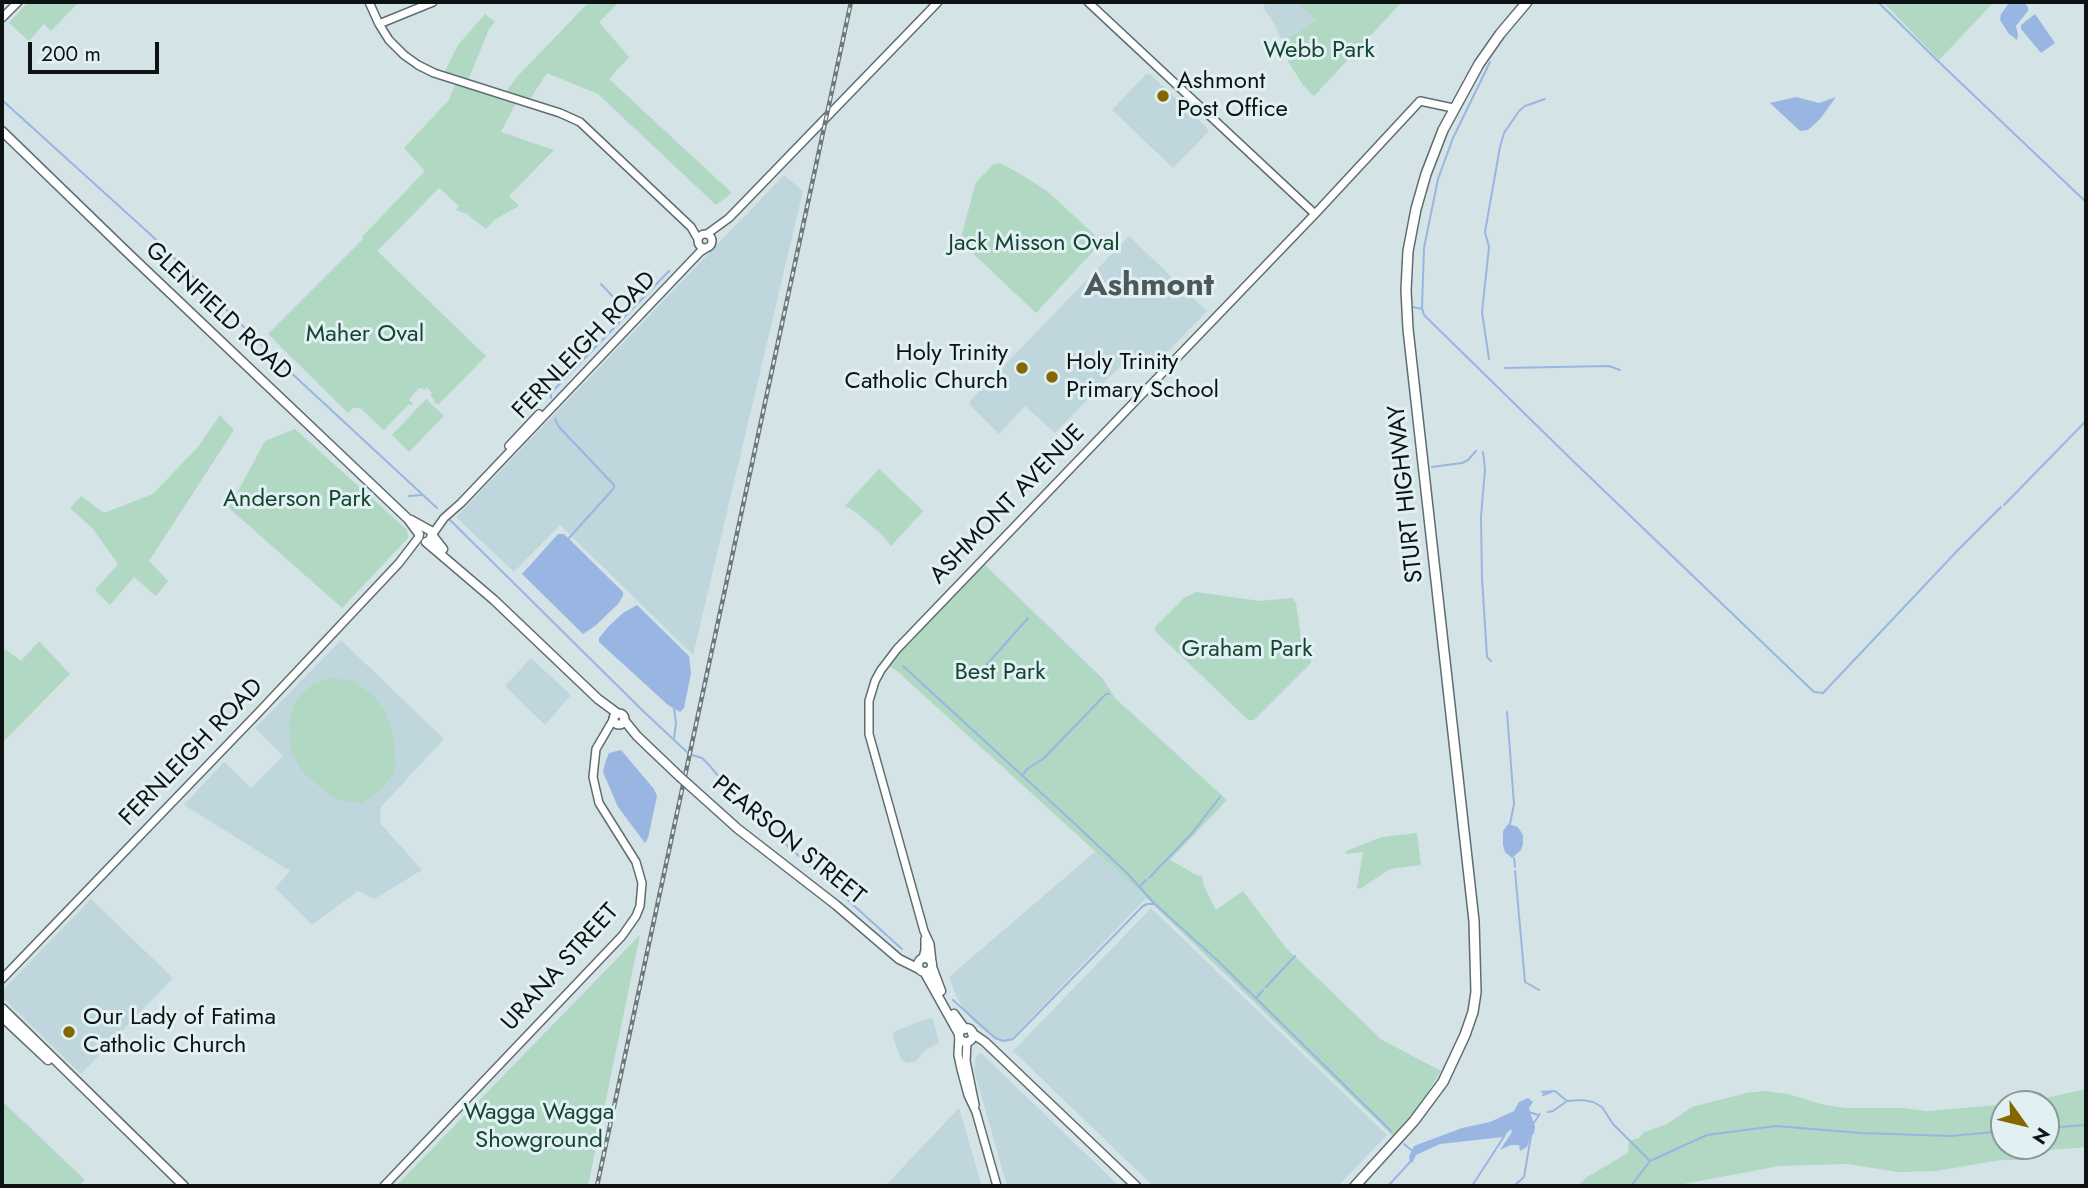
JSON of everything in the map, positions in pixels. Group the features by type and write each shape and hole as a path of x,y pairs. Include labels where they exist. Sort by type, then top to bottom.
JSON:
{"highway":[{"name":"STURT HIGHWAY","path":"1355,1186 1430,1101 1454,1061 1473,1012 1476,992 1474,921 1408,329 1408,251 1422,188 1453,108 1500,34 1528,2"}],"main road":[{"name":"GLENFIELD ROAD","path":"2,131 425,535"},
{"name":"PEARSON STREET","path":"425,535 618,720 738,829 895,955 925,965"},
{"path":"925,965 965,1036 993,1049 1136,1186"},
{"path":"2,1008 184,1186"},
{"path":"2,1017 28,1043 88,1093"}],"street":[{"path":"2,18 18,2"},
{"path":"369,2 379,24 396,48 411,61 426,69 574,119 691,228 702,237 711,239 710,245 702,247 702,237"},
{"path":"379,24 433,2"},
{"name":"FERNLEIGH ROAD","path":"425,535 461,503 710,245 729,219 938,2"},
{"path":"1088,2 1315,214"},
{"name":"ASHMONT AVENUE","path":"925,965 925,931 871,744 869,701 881,670 897,649 1420,101 1453,108"},
{"name":"FERNLEIGH ROAD","path":"2,978 251,721 441,517 691,258 702,237 729,219"},
{"name":"URANA STREET","path":"384,1186 622,936 636,916 640,906 642,883 636,862 603,811 595,793 593,763 596,749 618,720"},
{"path":"965,1036 958,1055 997,1186"}],"shaded area":[{"path":"1267,2 1297,2 1318,21 1282,41 1263,7"},
{"path":"1146,74 1150,74 1207,128 1208,132 1173,168 1112,110"},
{"path":"784,175 803,191 693,655 560,525 514,572 456,517"},
{"path":"1129,236 1207,311 1151,369 1133,353 1055,433 1025,406 999,434 970,405 970,401"},
{"path":"341,640 444,739 381,807 380,823 422,870 374,899 358,891 312,925 275,888 290,871 184,805 224,762 251,788 283,756 255,728"},
{"path":"531,658 571,695 545,725 505,686"},
{"path":"1096,851 1146,898 1009,1041 996,1040 973,1021 958,1000 949,977"},
{"path":"91,899 173,978 81,1074 2,997 2,991"},
{"path":"1151,908 1387,1135 1338,1186 1153,1186 1013,1051"},
{"path":"933,1018 939,1043 927,1049 915,1062 901,1060 893,1037 895,1031"},
{"path":"981,1053 1119,1186 1007,1186 974,1070 976,1056"},
{"path":"959,1108 982,1186 885,1186"}],"green space":[{"path":"28,2 79,2 51,31 44,24 29,41 9,23"},
{"name":"Maher Oval","path":"589,2 619,2 599,22 629,57 609,79 732,193 716,205 598,94 547,73 528,102 518,99 501,132 554,150 509,196 519,206 494,220 486,229 467,214 456,210 459,206 439,188 377,251 486,356 439,404 434,403 430,395 432,393 427,387 424,390 418,389 409,400 413,404 409,404 384,430 360,408 353,408 348,413 268,334 363,239 425,171 404,148 449,100 457,80 443,75 458,45 485,14 495,22 489,29 467,83 504,95 516,78"},
{"name":"Webb Park","path":"1297,2 1402,2 1314,96 1303,85 1288,61 1282,41 1317,21"},
{"path":"1883,2 1994,2 1939,60"},
{"name":"Jack Misson Oval","path":"1000,163 1047,191 1100,240 1100,244 1036,313 960,241 976,182 994,164"},
{"path":"426,399 444,416 409,452 392,435"},
{"path":"220,415 234,430 149,561 168,581 156,596 134,577 110,605 95,590 118,564 93,529 70,508 81,496 104,513 153,494 198,447"},
{"name":"Anderson Park","path":"295,429 407,530 408,538 342,608 229,508 265,441"},
{"path":"879,469 923,511 891,546 857,513 845,506"},
{"name":"Best Park","path":"982,562 1103,679 1115,698 1227,800 1170,860 1198,876 1202,875 1203,884 1216,910 1243,891 1286,948 1382,1040 1441,1071 1419,1106 1393,1136 1138,890 888,665"},
{"name":"Graham Park","path":"1196,592 1260,601 1292,598 1296,603 1302,645 1311,657 1311,663 1254,720 1248,720 1155,631 1155,627 1184,598"},
{"path":"39,641 70,674 2,743 2,656 5,649 21,661"},
{"path":"331,678 353,681 373,695 385,712 393,733 396,764 393,774 378,793 362,803 342,801 330,796 303,772 291,752 289,723 295,701 313,684"},
{"path":"1417,833 1421,865 1390,869 1360,889 1357,888 1363,852 1346,854 1346,851 1382,837"},
{"name":"Wagga Wagga Showground","path":"640,935 588,1186 396,1186"},
{"path":"2086,1089 2086,1147 2060,1149 2060,1095"},
{"path":"1764,1091 1788,1094 1845,1108 1927,1111 1990,1106 1990,1160 2001,1160 1936,1171 1899,1172 1847,1164 1779,1166 1673,1186 1577,1186 1587,1177 1628,1153 1629,1141 1639,1138 1644,1132 1667,1124 1692,1107 1746,1093"},
{"path":"2,1101 85,1180 79,1186 2,1186"}],"water":[{"path":"2009,3 2026,4 2028,8 2016,26 2017,40 2009,34 2000,20"},
{"path":"2035,14 2055,43 2041,53 2021,29 2021,25"},
{"path":"1796,97 1819,103 1836,97 1820,119 1808,130 1800,131 1770,103"},
{"path":"558,534 564,534 623,592 618,604 583,634 522,574"},
{"path":"637,605 689,656 691,673 684,708 680,712 668,705 599,642 599,638 609,626"},
{"path":"621,750 657,796 645,843 618,807 603,772 609,753"},
{"path":"1508,824 1518,827 1523,835 1521,850 1512,858 1505,852 1503,845 1503,831"},
{"path":"1528,1098 1533,1102 1529,1108 1535,1127 1527,1147 1520,1151 1519,1145 1500,1150 1512,1132 1511,1129 1503,1137 1440,1144 1416,1155 1410,1163 1409,1156 1414,1146 1462,1128 1490,1122 1514,1111 1519,1102"}],"waterway":[{"path":"1878,2 2086,202"},
{"path":"1490,62 1453,138 1438,179 1424,248 1424,315 1814,692 1823,693 2001,507"},
{"path":"1489,359 1482,312 1489,247 1485,232 1500,147 1504,133 1519,111 1545,99"},
{"path":"2,100 151,235 274,357 437,508"},
{"path":"551,393 669,271"},
{"path":"601,284 615,299 620,321"},
{"path":"1413,307 1422,309"},
{"path":"1505,368 1609,366 1620,370"},
{"path":"547,394 551,393 551,398"},
{"path":"555,419 559,427 614,485 569,538"},
{"path":"2004,505 2086,421"},
{"path":"1432,467 1462,463 1476,451"},
{"path":"1483,452 1485,469 1481,517 1482,578 1487,657 1491,661"},
{"path":"409,496 422,495"},
{"path":"448,518 641,709 689,754 702,758 741,802"},
{"path":"975,678 1028,618"},
{"path":"903,666 1128,874 1154,903"},
{"path":"1022,776 1109,694"},
{"path":"674,709 674,738"},
{"path":"1507,712 1514,804 1510,824"},
{"path":"1149,878 1193,832 1220,797"},
{"path":"749,811 902,949"},
{"path":"1514,858 1515,867"},
{"path":"1515,871 1525,982 1539,990"},
{"path":"1139,887 1146,880"},
{"path":"953,1000 995,1038 1004,1041 1013,1039 1143,906 1155,904 1218,961 1391,1131"},
{"path":"1266,987 1295,956"},
{"path":"1257,997 1263,990"},
{"path":"1542,1092 1555,1091 1567,1101"},
{"path":"1543,1095 1551,1092"},
{"path":"1548,1112 1567,1101 1593,1102 1602,1107 1613,1124 1650,1161"},
{"path":"1529,1112 1538,1115"},
{"path":"1533,1124 1540,1114"},
{"path":"2060,1127 2086,1125"},
{"path":"1631,1186 1650,1161 1707,1135 1776,1126 1861,1133 1951,1136 1990,1132"},
{"path":"1472,1186 1505,1135"},
{"path":"1514,1186 1524,1177 1531,1136"},
{"path":"1404,1144 1411,1150"},
{"path":"1388,1186 1411,1161"}],"railway":[{"path":"597,1186 851,2"}],"place":[{"name":"Ashmont Post Office","path":"1163,96"},
{"name":"Holy Trinity Catholic Church","path":"1022,368"},
{"name":"Holy Trinity Primary School","path":"1052,377"},
{"name":"Our Lady of Fatima Catholic Church","path":"69,1032"}],"district":[{"name":"Ashmont","path":"1149,287"}]}
